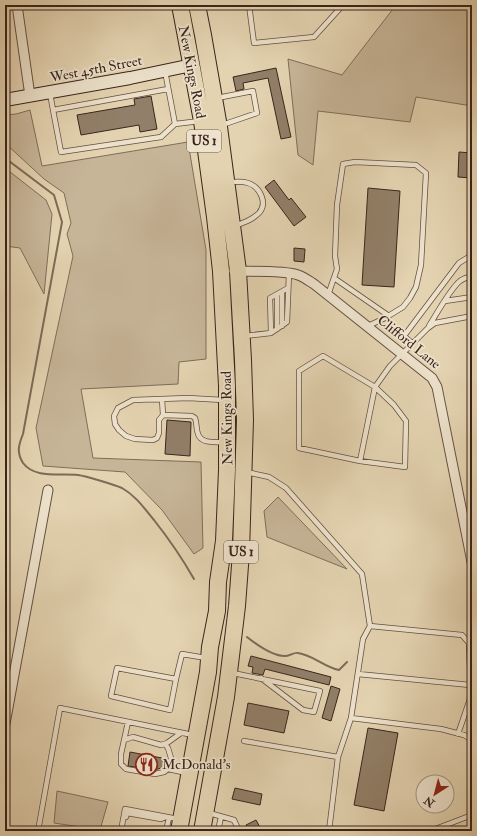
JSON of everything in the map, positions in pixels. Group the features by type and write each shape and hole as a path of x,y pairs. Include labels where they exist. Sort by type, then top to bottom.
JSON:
{"highway":[{"name":"New Kings Road","path":"174,821 190,774 208,672 224,541 227,470 227,400 221,271 202,121 180,5"},
{"name":"New Kings Road","path":"197,5 219,127 238,271 245,420 241,552 229,672 202,831"},
{"path":"203,35 200,50 192,65 202,75 213,95"}],"street":[{"path":"17,5 30,96"},
{"name":"West 45th Street","path":"5,100 50,93 192,65"},
{"name":"Clifford Lane","path":"221,271 289,274 304,278 368,326 432,378 437,386 472,562"},
{"path":"227,470 244,472"},
{"path":"5,724 48,490"}],"lane":[{"path":"249,5 254,43 314,37 343,5"},
{"path":"165,71 175,124"},
{"path":"53,110 168,89"},
{"path":"213,95 253,91 258,113 219,127"},
{"path":"50,93 61,152 162,137 175,124 202,121"},
{"path":"328,295 336,269 335,256 337,205 343,164 355,162 416,165 426,173 421,265 416,286 410,298 403,307 389,316 368,326"},
{"path":"227,183 249,183 259,190 263,201 262,207 256,215 232,227"},
{"path":"412,343 404,336 459,263 472,255"},
{"path":"242,336 271,333 287,322 289,274"},
{"path":"428,328 458,283 463,279 472,276"},
{"path":"334,278 389,316"},
{"path":"271,333 270,298 288,288"},
{"path":"282,292 282,326"},
{"path":"277,295 277,329"},
{"path":"445,301 472,296"},
{"path":"360,461 375,387 390,366 428,328 435,324 472,316"},
{"path":"323,356 375,387 394,405 406,421 405,467 360,461 299,448 299,371 323,356"},
{"path":"162,399 162,415 159,420 159,433 157,438 153,440 135,439 126,436 115,424 114,416 118,408 133,400 188,398 227,400"},
{"path":"162,415 192,416 195,418 198,434 202,439 207,442 227,442"},
{"path":"244,472 269,477 286,488 362,574 370,626 363,639 351,718 338,757 329,831"},
{"path":"370,626 462,635 469,643 471,696 458,734"},
{"path":"176,679 117,668 110,696 170,710 182,654 209,659"},
{"path":"229,672 261,678 320,691 314,712 303,710 261,678"},
{"path":"358,674 470,686"},
{"path":"38,831 60,708 197,736"},
{"path":"351,718 441,729 464,735 472,740"},
{"path":"128,722 121,754 121,764 126,769 155,774 164,772 168,769 171,758 165,744"},
{"path":"124,740 133,737 161,745 165,744 181,733"},
{"path":"244,741 338,757"},
{"path":"168,769 190,774"},
{"path":"122,831 125,809 174,821 166,831"},
{"path":"205,812 234,820 240,831"},
{"path":"430,831 472,815"},
{"path":"218,831 221,817"}],"shaded area":[{"path":"396,5 471,5 472,106 416,97 410,122 318,111 313,165 298,155 288,59 342,75"},
{"path":"30,110 42,166 188,142 206,250 206,359 179,362 178,384 81,389 93,458 201,462 203,548 194,554 162,510 125,472 43,466 36,428 73,256 67,234 71,223 64,193 44,179 5,143 5,115"},
{"path":"5,168 46,200 52,214 44,294 20,248 5,246"},
{"path":"278,497 347,569 267,537 264,511"},
{"path":"57,791 108,802 100,830 54,823"}],"building":[{"path":"276,68 291,137 281,139 268,78 243,83 244,89 236,91 233,77"},
{"path":"151,96 157,129 140,132 139,125 81,135 77,115 135,105 134,99"},
{"path":"459,152 472,153 471,178 458,177"},
{"path":"274,180 289,200 291,198 306,217 294,226 265,187"},
{"path":"368,188 400,191 394,287 362,285"},
{"path":"294,248 305,249 304,262 294,261"},
{"path":"167,420 191,422 190,456 165,454"},
{"path":"251,656 331,677 329,685 265,669 263,675 252,673 253,667 248,666"},
{"path":"331,686 340,689 331,721 322,718"},
{"path":"248,703 289,711 284,733 244,725"},
{"path":"368,728 398,733 384,811 354,805"},
{"name":"McDonald's","path":"130,752 162,758 162,761 166,762 164,767 155,770 128,766"},
{"path":"235,788 262,794 260,805 232,799"},
{"path":"256,820 262,831 249,831 246,825"}],"waterway":[{"path":"5,158 54,195 62,222 23,434 19,445 19,455 23,463 34,471 48,474 78,475 113,485 127,491 140,502 160,527 194,579"},
{"path":"247,637 260,647 276,655 286,656 296,653 303,654 339,670 347,662"}],"place":[{"name":"McDonald's","path":"146,764"}]}
